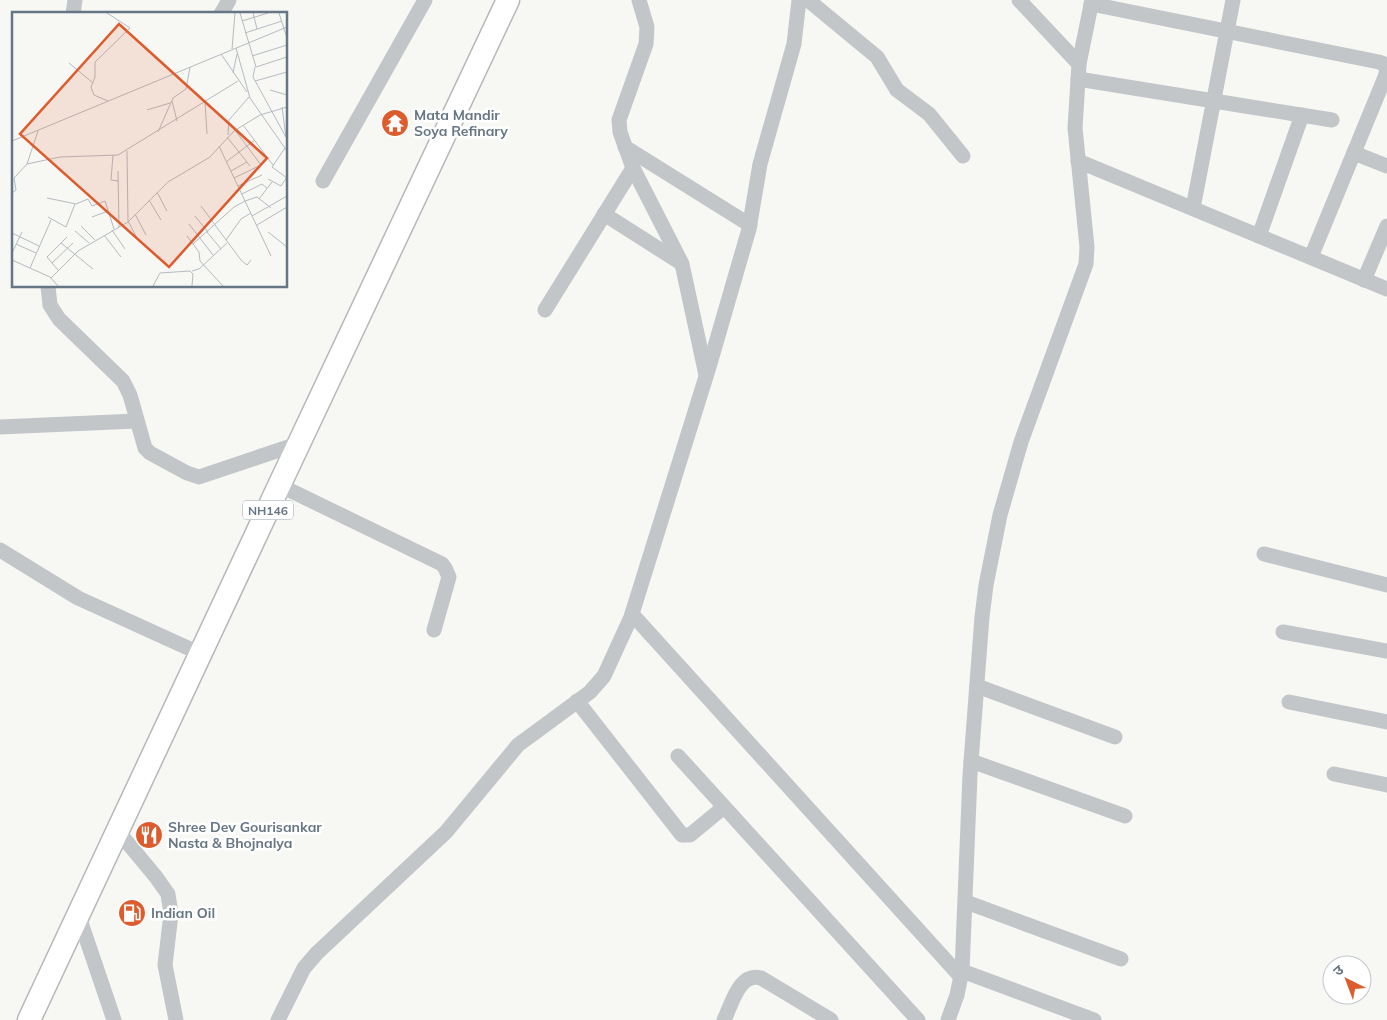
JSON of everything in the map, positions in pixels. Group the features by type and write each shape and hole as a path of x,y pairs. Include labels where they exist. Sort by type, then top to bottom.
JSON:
{"highway":[{"name":"NH146","path":"29,1020 199,653 508,0"}],"street":[{"path":"222,12 229,0"},
{"path":"323,181 425,0"},
{"path":"638,0 645,19 647,35 643,53 618,124 633,168 682,264 706,377"},
{"path":"278,1020 304,968 317,953 446,832 514,749 594,688 604,676 632,614 706,377 750,225 760,164 794,44 800,0"},
{"path":"808,0 877,56 897,90 929,114 963,156"},
{"path":"1020,0 1079,72 1213,102 1332,120"},
{"path":"1193,208 1233,0"},
{"path":"948,1020 961,974 966,902 971,761 986,585 1000,515 1021,442 1086,264 1087,248 1075,128 1079,72 1091,2 1384,64 1386,73 1311,257"},
{"path":"1259,236 1302,116"},
{"path":"625,147 750,225"},
{"path":"1354,153 1387,166"},
{"path":"1078,161 1387,289"},
{"path":"545,310 633,168"},
{"path":"604,214 682,264"},
{"path":"1364,280 1387,226"},
{"path":"48,288 50,305 59,319 123,381 130,395 143,444 147,450 195,476 203,476 300,443"},
{"path":"0,428 136,420"},
{"path":"279,486 442,564 448,572 449,582 434,630"},
{"path":"0,550 78,598 199,653"},
{"path":"1264,554 1387,585"},
{"path":"632,614 961,974 1094,1020"},
{"path":"1283,632 1387,651"},
{"path":"977,686 1115,737"},
{"path":"577,701 682,835 690,835 724,807"},
{"path":"1289,702 1387,722"},
{"path":"678,756 918,1020"},
{"path":"971,761 1125,816"},
{"path":"1334,774 1387,785"},
{"path":"117,830 156,876 168,894 171,914 165,965 176,1020"},
{"path":"966,902 1121,959"},
{"path":"78,914 114,1020"},
{"path":"724,1020 741,985 752,976 761,978 808,1014 831,1020"}],"place":[{"name":"Mata Mandir Soya Refinary","path":"395,123"},
{"name":"Shree Dev Gourisankar Nasta & Bhojnalya","path":"149,835"},
{"name":"Indian Oil","path":"132,913"}]}
